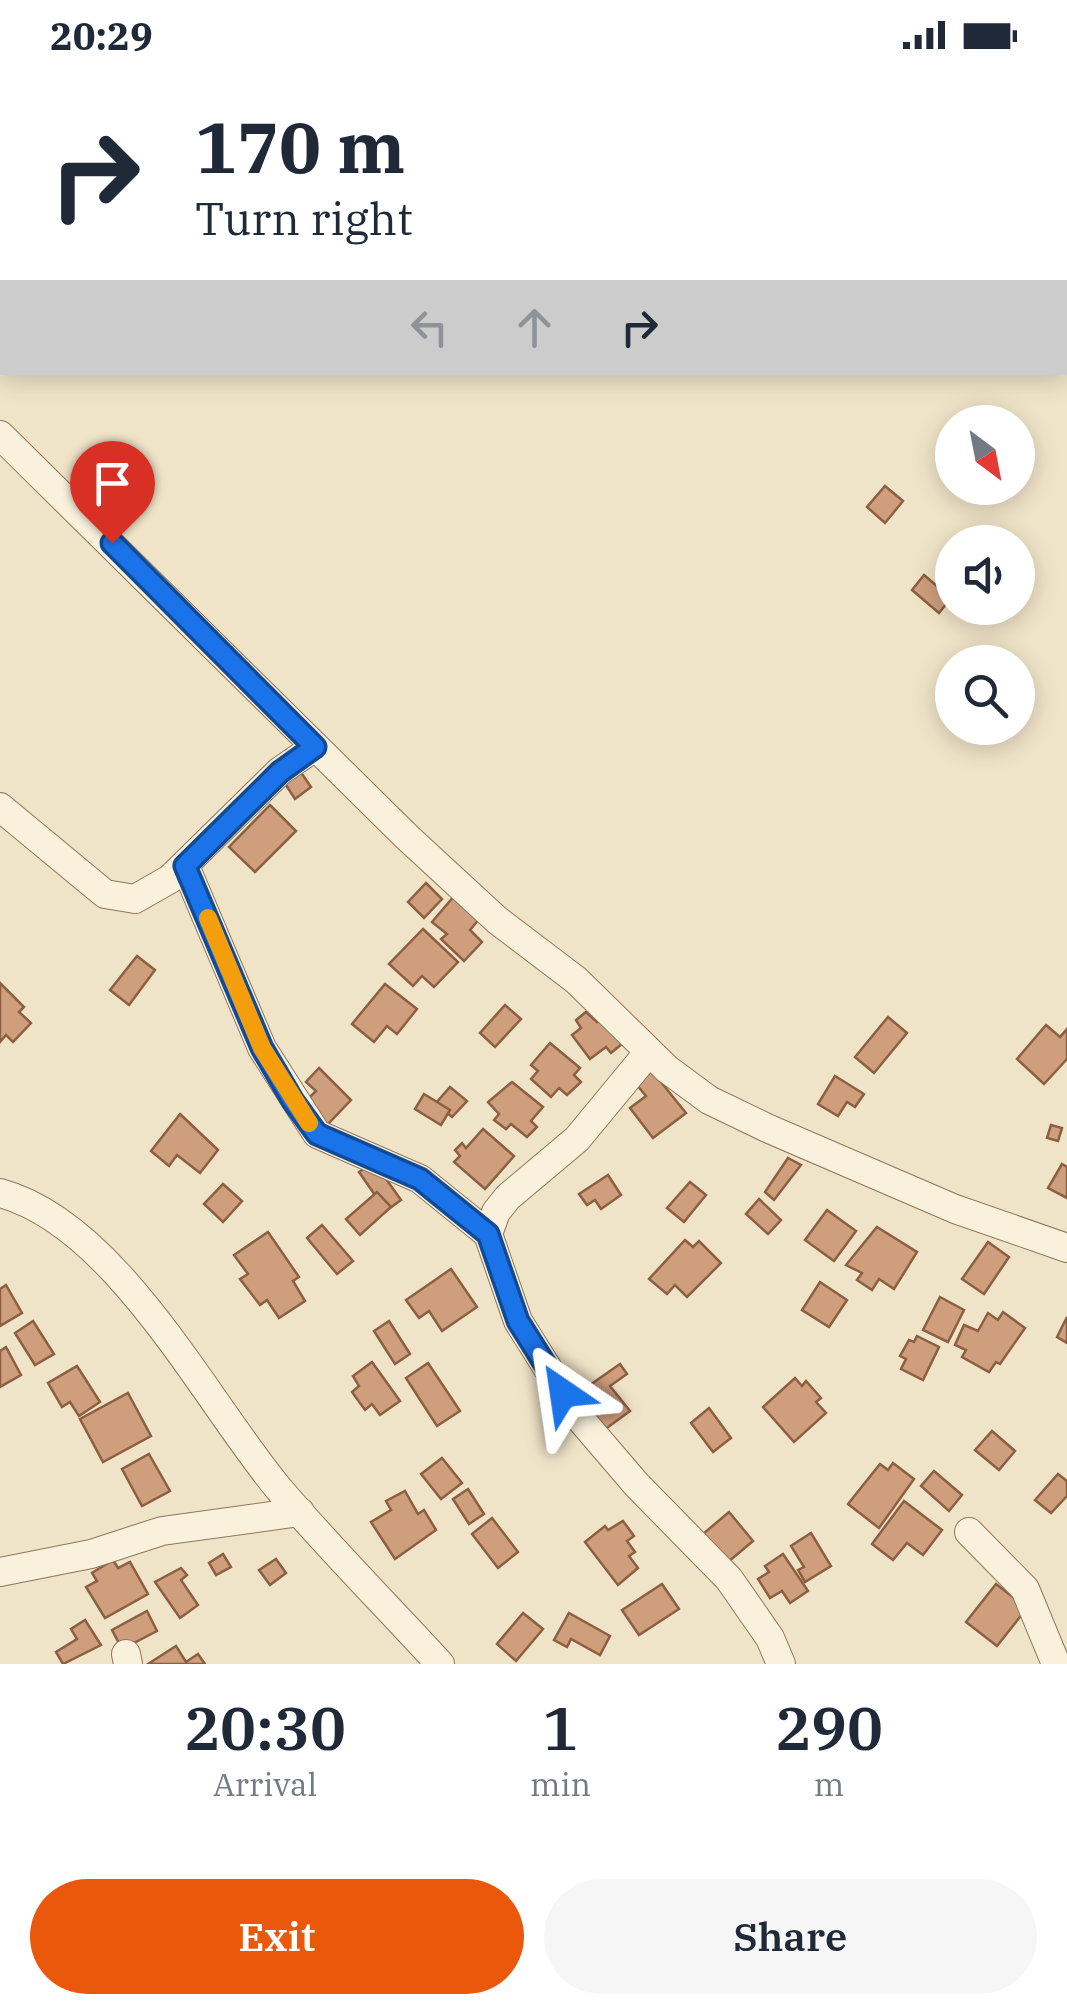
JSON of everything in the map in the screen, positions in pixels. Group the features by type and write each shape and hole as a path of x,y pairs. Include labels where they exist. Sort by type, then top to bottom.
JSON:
{"street":[{"path":"0,435 155,584 315,747 497,920 576,980 648,1053 709,1100 955,1209 1067,1248"},
{"path":"0,808 105,894 135,899 185,866 280,772 315,747"},
{"path":"185,866 262,1048 317,1134 420,1179 488,1234 518,1321 577,1415 636,1484 730,1579 770,1638 781,1664"},
{"path":"488,1234 496,1212 508,1197 577,1139 648,1053"},
{"path":"0,1193 45,1214 92,1247 153,1316 244,1445 440,1664"},
{"path":"0,1572 91,1554 162,1530 300,1512"},
{"path":"968,1532 1025,1589 1056,1664"}],"building":[{"path":"885,486 903,501 885,523 867,507"},
{"path":"924,575 935,584 935,610 912,590"},
{"path":"300,771 311,787 295,799 284,782"},
{"path":"270,805 296,831 255,872 229,847"},
{"path":"426,883 442,899 424,918 408,902"},
{"path":"455,895 481,917 470,930 482,942 464,961 441,939 447,934 432,922"},
{"path":"423,929 458,962 434,987 422,976 413,986 389,964"},
{"path":"137,956 155,970 129,1005 110,990"},
{"path":"0,983 24,1007 19,1012 31,1023 13,1042 6,1035 0,1042"},
{"path":"385,984 417,1009 397,1034 387,1026 374,1042 352,1024"},
{"path":"505,1005 521,1019 495,1047 480,1033"},
{"path":"586,1012 597,1022 602,1018 623,1043 611,1053 606,1047 590,1059 572,1035 581,1028 576,1020"},
{"path":"888,1017 907,1033 874,1073 855,1057"},
{"path":"1046,1025 1060,1037 1067,1029 1067,1059 1044,1084 1017,1059"},
{"path":"550,1043 580,1068 574,1075 581,1082 567,1095 559,1088 551,1097 531,1079 538,1071 531,1065"},
{"path":"319,1068 351,1100 327,1125 304,1103 316,1091 306,1082"},
{"path":"652,1071 686,1113 653,1138 630,1108 646,1096 636,1084"},
{"path":"835,1076 864,1094 855,1107 847,1102 838,1116 818,1104"},
{"path":"512,1082 543,1107 531,1121 537,1127 527,1137 511,1124 506,1129 494,1120 499,1114 488,1102"},
{"path":"450,1087 467,1101 452,1117 436,1103"},
{"path":"424,1094 450,1110 441,1125 415,1109"},
{"path":"180,1114 218,1150 200,1173 177,1155 169,1166 151,1151"},
{"path":"1051,1125 1062,1128 1058,1141 1047,1138"},
{"path":"483,1129 514,1156 485,1189 454,1162 460,1156 455,1150 462,1143 466,1148"},
{"path":"788,1158 801,1165 774,1200 765,1192"},
{"path":"374,1162 401,1200 386,1211 359,1172"},
{"path":"1062,1164 1067,1167 1067,1198 1048,1188"},
{"path":"608,1175 621,1195 601,1209 595,1200 587,1205 579,1194"},
{"path":"690,1182 706,1195 684,1222 667,1208"},
{"path":"223,1184 242,1201 223,1222 204,1204"},
{"path":"377,1192 391,1207 360,1235 346,1219"},
{"path":"759,1199 781,1220 768,1234 746,1214"},
{"path":"827,1210 856,1231 834,1261 805,1240"},
{"path":"322,1225 353,1261 337,1274 307,1238"},
{"path":"877,1227 917,1252 894,1289 879,1279 872,1290 857,1280 862,1273 846,1265"},
{"path":"268,1232 299,1277 293,1281 305,1301 279,1318 267,1300 260,1305 240,1279 248,1274 234,1255"},
{"path":"685,1240 693,1247 699,1241 721,1263 687,1297 675,1285 667,1294 649,1279"},
{"path":"988,1242 1009,1257 984,1294 962,1279"},
{"path":"451,1269 477,1307 442,1331 429,1311 419,1318 406,1300"},
{"path":"820,1282 847,1300 829,1327 802,1310"},
{"path":"6,1285 22,1313 0,1326 0,1289"},
{"path":"940,1297 964,1310 948,1342 923,1330"},
{"path":"1003,1312 1025,1328 1000,1364 996,1362 989,1372 962,1357 966,1350 955,1345 964,1325 978,1331 988,1313 998,1320"},
{"path":"1067,1317 1067,1343 1057,1337"},
{"path":"33,1321 54,1354 35,1365 15,1333"},
{"path":"389,1321 410,1354 395,1364 374,1331"},
{"path":"917,1336 939,1347 923,1380 901,1369 906,1359 900,1356 909,1340 914,1342"},
{"path":"6,1347 21,1375 0,1387 0,1351"},
{"path":"372,1362 400,1401 380,1415 372,1404 365,1410 352,1392 359,1386 353,1376"},
{"path":"428,1363 460,1411 437,1426 406,1378"},
{"path":"620,1364 627,1374 610,1386 630,1411 604,1430 577,1394"},
{"path":"77,1366 100,1402 79,1416 70,1402 62,1407 48,1383"},
{"path":"795,1378 802,1386 806,1381 821,1398 816,1402 826,1413 794,1442 763,1407"},
{"path":"128,1393 151,1436 103,1462 80,1419"},
{"path":"709,1408 731,1438 713,1452 691,1423"},
{"path":"992,1431 1015,1451 999,1470 975,1450"},
{"path":"149,1454 170,1491 142,1506 122,1469"},
{"path":"442,1458 462,1483 441,1499 421,1474"},
{"path":"893,1463 914,1479 879,1528 848,1504 880,1464 888,1470"},
{"path":"934,1471 962,1495 949,1511 921,1486"},
{"path":"1058,1474 1067,1481 1067,1496 1051,1513 1035,1500"},
{"path":"468,1489 484,1514 469,1524 453,1499"},
{"path":"405,1491 418,1514 424,1510 436,1530 395,1559 371,1522 391,1510 386,1501"},
{"path":"904,1501 942,1530 923,1555 907,1543 893,1560 872,1544"},
{"path":"729,1512 753,1541 728,1562 703,1534"},
{"path":"492,1518 518,1552 498,1568 472,1534"},
{"path":"623,1521 634,1536 627,1541 635,1552 629,1556 638,1568 618,1585 585,1542 605,1526 608,1530"},
{"path":"811,1533 831,1566 805,1582 798,1570 804,1567 791,1546"},
{"path":"223,1554 231,1567 216,1575 209,1563"},
{"path":"783,1554 808,1591 790,1603 782,1591 770,1598 758,1579 769,1572 765,1566"},
{"path":"276,1559 286,1573 270,1585 259,1570"},
{"path":"113,1560 118,1568 130,1562 148,1594 105,1618 86,1587 97,1581 92,1573"},
{"path":"181,1568 187,1575 181,1580 198,1605 180,1618 155,1582"},
{"path":"662,1584 679,1609 639,1635 622,1610"},
{"path":"996,1584 1027,1608 997,1646 966,1622"},
{"path":"147,1611 157,1631 122,1649 112,1630"},
{"path":"523,1613 543,1629 516,1661 497,1644"},
{"path":"569,1613 610,1636 600,1655 571,1639 567,1647 554,1640"},
{"path":"85,1620 101,1645 63,1664 56,1652 77,1639 71,1629"},
{"path":"176,1646 186,1662 198,1654 205,1664 148,1664"}],"slow traffic":[{"path":"208,918 262,1048 309,1123"}],"route":[{"path":"112,543 315,747 280,772 185,866 262,1048 317,1134 340,1147 390,1162 420,1179 464,1210 488,1234 518,1321 563,1393"}]}
